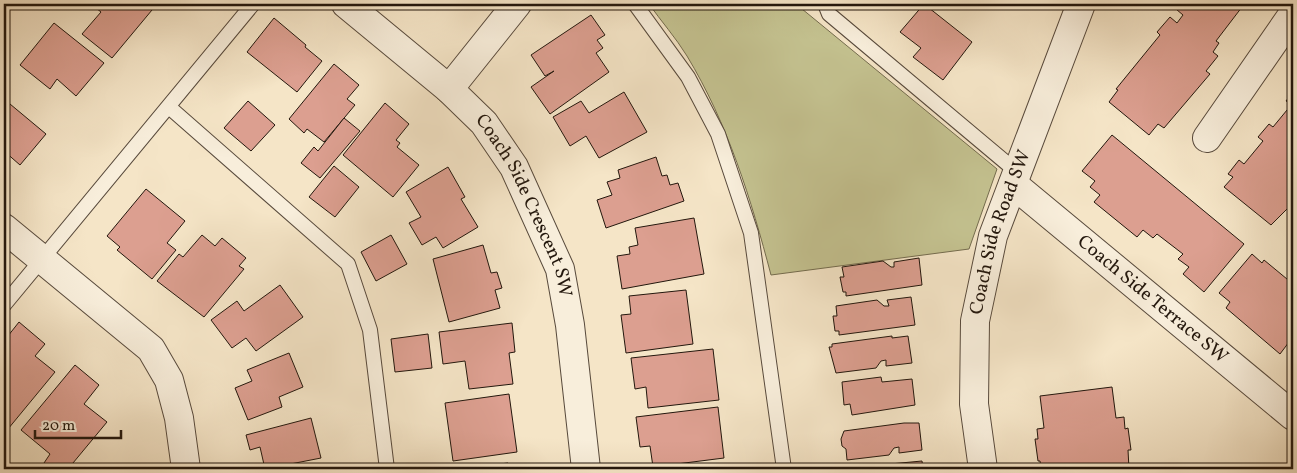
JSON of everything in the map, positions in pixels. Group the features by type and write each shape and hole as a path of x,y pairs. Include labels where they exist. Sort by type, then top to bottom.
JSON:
{"street":[{"name":"Coach Side Crescent SW","path":"346,4 449,88 484,123 514,167 560,269 570,325 586,469"},
{"path":"449,88 517,4"},
{"name":"Coach Side Road SW","path":"983,469 974,404 975,321 993,236 1081,4"},
{"path":"1207,138 1293,14"},
{"name":"Coach Side Terrace SW","path":"1014,177 1293,416"},
{"path":"4,228 150,349 169,380 179,418 186,469"}],"lane":[{"path":"4,305 40,259 169,107 253,4"},
{"path":"634,4 688,77 718,134 752,233 784,469"},
{"path":"825,4 829,14 1014,177"},
{"path":"169,107 348,264 370,330 387,469"}],"shaded area":[{"path":"649,4 796,4 997,169 969,249 771,275 737,162 715,108 687,56"}],"building":[{"path":"91,4 157,4 112,58 82,34 101,12"},
{"path":"924,4 972,42 943,80 913,57 921,48 900,32"},
{"path":"1170,4 1238,4 1242,7 1216,41 1219,43 1213,52 1218,56 1206,71 1210,74 1164,128 1158,124 1149,135 1109,102 1118,90 1116,89 1160,35 1157,32 1170,17 1177,23 1183,15"},
{"path":"591,15 605,35 597,40 603,48 596,53 609,72 550,114 531,87 554,71 545,76 531,55"},
{"path":"274,18 322,61 297,92 247,52"},
{"path":"54,23 104,63 76,96 57,79 50,89 20,65"},
{"path":"334,64 359,85 347,99 355,105 324,142 307,129 304,133 289,119"},
{"path":"624,92 647,132 599,158 586,136 570,146 553,117 581,101 589,113"},
{"path":"1293,92 1293,203 1271,225 1224,187 1233,177 1228,174 1239,160 1244,164 1263,141 1258,137 1269,124 1273,127 1292,104 1286,101"},
{"path":"4,99 46,134 20,165 4,151"},
{"path":"248,101 275,125 251,151 224,128"},
{"path":"385,103 409,124 396,140 400,143 397,147 419,165 393,197 343,155"},
{"path":"344,118 360,131 320,178 301,163 314,147 318,151"},
{"path":"1112,135 1244,244 1204,292 1183,274 1189,267 1178,259 1183,254 1157,234 1153,238 1143,230 1137,237 1094,202 1100,195 1090,187 1095,181 1082,171"},
{"path":"656,157 662,176 667,175 670,185 678,183 684,201 606,228 597,200 612,195 607,182 620,178 618,170"},
{"path":"334,166 359,187 335,217 309,197"},
{"path":"448,167 465,197 461,199 478,227 443,248 436,237 422,245 409,223 421,217 406,192"},
{"path":"146,189 185,221 167,243 176,250 152,279 117,250 120,247 107,236"},
{"path":"694,218 704,274 622,289 617,256 630,254 629,247 638,245 635,228"},
{"path":"202,235 215,246 222,238 246,258 239,266 244,269 204,317 157,281 179,254 183,257"},
{"path":"391,235 407,264 376,281 361,252"},
{"path":"483,245 491,273 497,272 502,288 495,290 500,308 449,322 433,259"},
{"path":"1252,254 1262,263 1264,260 1293,284 1293,345 1289,342 1280,354 1226,308 1230,302 1219,293"},
{"path":"919,258 922,285 846,296 846,292 843,292 840,277 844,277 842,267 883,261 894,267 894,262"},
{"path":"280,285 303,317 256,351 246,338 232,348 211,320 237,301 244,311"},
{"path":"686,290 693,344 626,353 621,315 631,314 629,296"},
{"path":"911,297 915,325 839,335 839,331 835,331 833,316 837,316 836,306 877,300 884,306 889,306 887,300"},
{"path":"19,322 45,344 35,356 55,372 8,429 4,425 4,341"},
{"path":"512,323 515,352 509,353 513,384 469,389 465,361 443,364 439,332"},
{"path":"428,334 432,368 395,372 391,339"},
{"path":"892,336 892,338 908,336 912,363 886,366 886,360 881,361 876,368 836,373 829,347 832,347 832,344"},
{"path":"713,349 719,400 648,408 646,387 635,389 631,358"},
{"path":"289,353 303,387 279,397 282,407 248,420 235,388 252,381 247,370"},
{"path":"75,365 99,385 84,404 107,422 68,469 40,469 50,454 21,430"},
{"path":"881,377 882,382 912,379 915,405 852,415 850,404 844,405 842,382"},
{"path":"1112,387 1116,418 1124,417 1125,429 1128,428 1131,450 1128,450 1129,469 1041,469 1035,439 1038,439 1037,429 1044,428 1040,396"},
{"path":"509,394 517,452 453,461 445,403"},
{"path":"718,407 724,458 653,467 650,446 640,447 636,417"},
{"path":"311,418 321,458 265,469 260,447 250,450 246,435"},
{"path":"904,423 919,423 922,450 899,453 899,447 894,448 889,455 847,460 846,449 842,446 841,439 844,431"},
{"path":"922,461 923,469 859,469 858,467"},
{"path":"508,463 509,469 465,469 465,468"}]}
